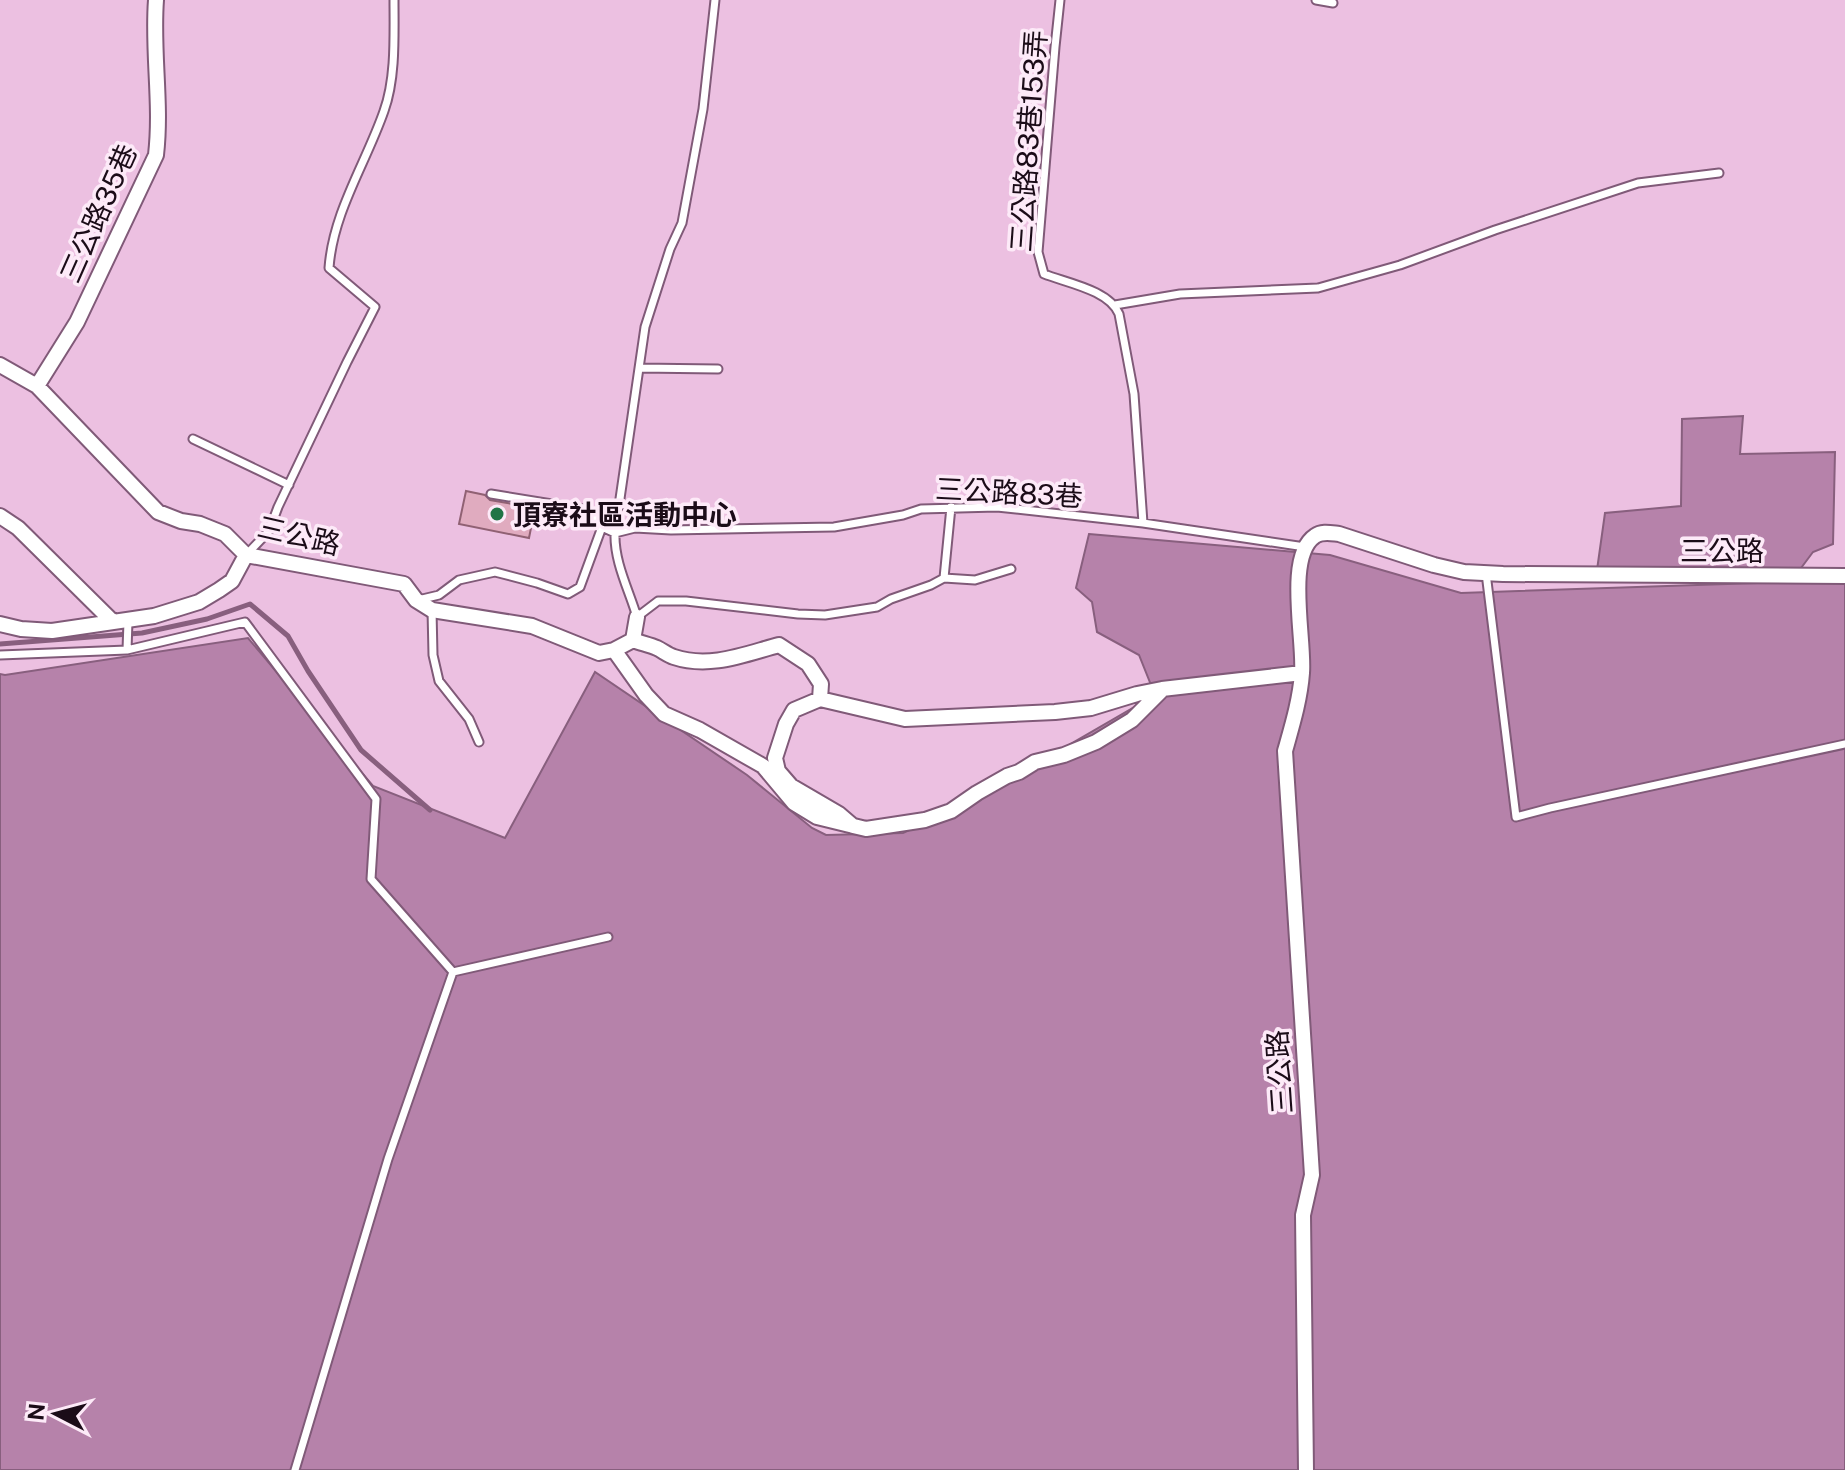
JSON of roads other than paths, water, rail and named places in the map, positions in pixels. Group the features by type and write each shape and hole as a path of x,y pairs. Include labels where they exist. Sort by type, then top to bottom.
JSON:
{"street":[{"name":"三公路35巷","path":"37,386 77,322 156,155 159,128 154,24 156,0"},
{"name":"三公路","path":"0,365 37,386 158,512 225,534 246,555 404,584 416,600 432,610 532,626 599,653 614,650"},
{"path":"0,516 18,528 112,621"},
{"name":"三公路","path":"1306,1470 1303,1215 1312,1175 1285,751 1302,673 1298,592 1299,565 1305,547 1313,536 1324,532 1339,534 1464,572 1845,576"},
{"path":"0,624 52,631 154,616 199,602 232,581 246,555"},
{"path":"633,640 637,617"},
{"path":"820,699 821,684 808,664 779,645 728,661 671,657 633,640 614,650 646,695 664,714 700,730 763,766 794,803 817,817 866,829"},
{"path":"1162,689 1132,720 1096,742 1035,762 977,793 951,811 925,820 866,829 853,826 839,814 791,786 775,765 789,717 794,710 820,699 905,719 932,719 1091,708 1162,689 1302,673"}],"lane":[{"path":"246,555 269,531 375,307 329,268 330,250 355,176 385,108 394,41 394,0"},
{"path":"715,0 703,109 682,223 670,249 645,327 615,533 617,559 637,617 658,601 825,615 877,607 944,578 975,580 1011,569"},
{"name":"三公路83巷153弄","path":"1060,0 1038,252 1044,274 1104,296 1115,305"},
{"path":"1316,0 1333,3"},
{"path":"1143,523 1134,394 1115,305 1180,294 1318,288 1400,265 1638,183 1719,173"},
{"path":"639,368 718,369"},
{"path":"193,439 289,485"},
{"path":"491,494 589,510 602,527 615,533"},
{"path":"944,578 951,507"},
{"name":"三公路83巷","path":"615,533 635,528 834,527 921,509 997,507 1143,523 1305,547"},
{"path":"416,600 439,595 459,580 495,572 568,594 580,587 602,527"},
{"path":"1486,573 1516,817 1845,744"},
{"path":"432,610 433,655 439,681 469,719 479,742"},
{"path":"127,650 128,619"},
{"path":"0,655 127,650 245,622 376,799 371,879 453,972"},
{"path":"453,972 608,937"},
{"path":"295,1470 388,1159 453,972"}],"waterway":[{"path":"0,644 142,633 207,619 250,604 288,636 361,750 430,810"}],"place":[{"name":"頂寮社區活動中心","path":"497,514"}]}
